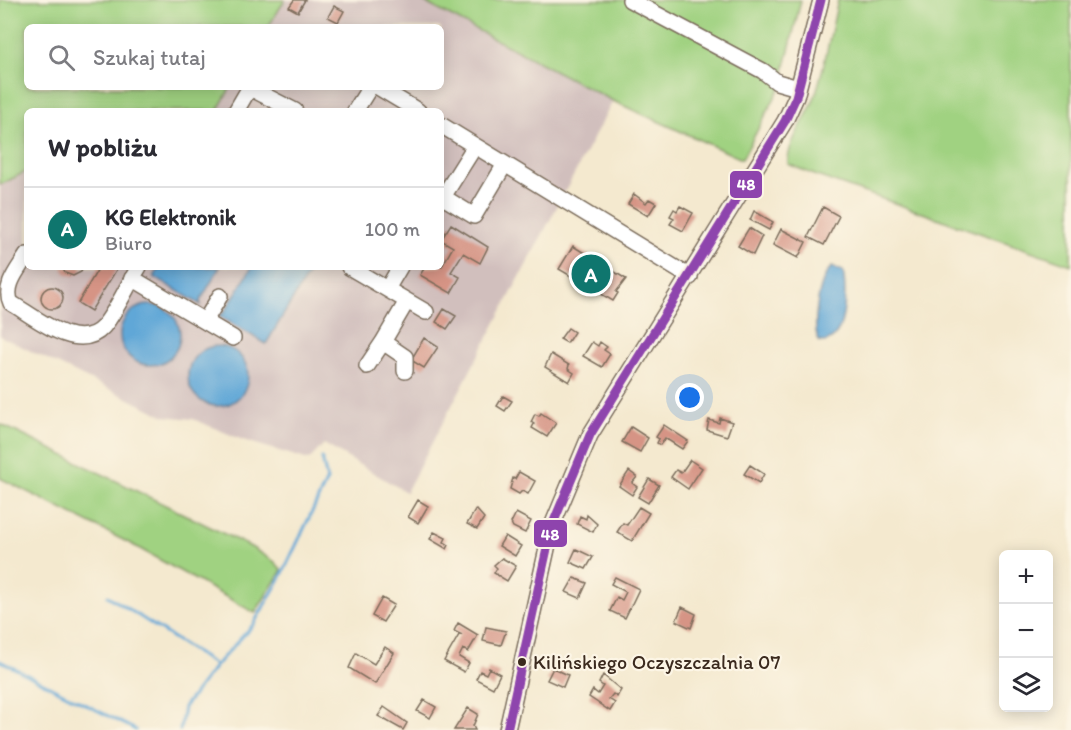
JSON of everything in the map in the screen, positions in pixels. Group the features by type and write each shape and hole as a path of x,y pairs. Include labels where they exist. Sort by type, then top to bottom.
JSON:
{"street":[{"path":"630,0 763,71 781,84 798,88"},
{"path":"507,730 552,526 590,435 785,121 798,88 821,0"},
{"path":"238,108 249,90"},
{"path":"254,90 289,108"},
{"path":"357,108 368,90"},
{"path":"383,90 413,108"},
{"path":"444,127 690,277"},
{"path":"444,195 475,146"},
{"path":"444,199 474,216 505,164"},
{"path":"24,260 8,287 11,303 70,336 91,335 102,328 136,273 233,338"},
{"path":"355,270 426,312"},
{"path":"387,289 398,270"},
{"path":"205,321 220,296"},
{"path":"367,366 407,301"},
{"path":"383,342 405,357 405,371"}],"shaded area":[{"path":"285,0 420,0 613,101 406,492 324,444 309,460 243,440 193,419 164,416 0,336 0,185 24,173 24,270 444,270 444,108 219,108 229,90 444,90 444,24 270,24"}],"green space":[{"path":"0,0 285,0 270,24 24,24 24,90 229,90 219,108 24,108 24,173 0,185"},
{"path":"420,0 801,0 780,88 742,159 613,101"},
{"path":"838,0 1071,0 1071,265 788,164 794,138 812,105 819,84"},
{"path":"0,424 251,547 275,562 282,570 255,613 133,545 0,478"}],"water":[{"path":"832,267 843,271 845,302 836,334 829,340 820,342 816,327 817,303 823,281"},
{"path":"158,270 218,270 200,301 201,305 154,277"},
{"path":"250,270 310,270 266,344 219,316 220,313 223,314"},
{"path":"144,305 156,305 167,310 175,318 180,335 178,347 167,360 156,365 144,365 133,360 125,352 120,341 120,329 125,318 133,310"},
{"path":"212,346 224,346 235,351 243,359 248,376 246,388 235,401 224,406 212,406 201,401 193,393 188,382 188,370 193,359 201,351"}],"building":[{"path":"294,0 305,0 298,12 289,7"},
{"path":"334,6 344,11 338,22 328,17"},
{"path":"634,194 646,203 649,199 656,203 648,216 628,204"},
{"path":"680,206 693,213 683,231 670,224 674,218 670,216 674,209 677,211"},
{"path":"823,207 839,216 824,245 808,237"},
{"path":"754,211 773,222 769,230 750,220"},
{"path":"451,224 488,247 480,263 463,253 451,272 460,277 451,293 420,275 423,270 444,270 444,263 453,247 444,242 444,235"},
{"path":"749,228 762,236 753,255 738,246"},
{"path":"781,229 806,242 798,258 773,245"},
{"path":"573,246 626,279 616,292 618,293 613,301 559,269"},
{"path":"64,270 82,270 73,276"},
{"path":"97,270 116,270 91,311 78,303"},
{"path":"52,287 60,290 63,298 60,306 52,309 44,306 41,298 44,290"},
{"path":"444,309 456,316 447,329 436,322"},
{"path":"568,328 574,332 567,343 560,339"},
{"path":"424,338 438,347 424,368 411,360"},
{"path":"592,342 598,346 600,342 607,347 604,350 610,354 602,367 583,356"},
{"path":"551,354 569,365 568,369 574,373 569,382 545,367"},
{"path":"503,396 512,401 505,411 497,406"},
{"path":"541,413 556,423 547,437 532,428 534,424 531,422 535,414 539,416"},
{"path":"720,418 732,422 727,436 707,430 709,420 719,423"},
{"path":"664,425 688,441 682,449 665,438 660,445 657,443 659,439 656,437"},
{"path":"631,427 648,438 640,452 622,442"},
{"path":"690,460 702,468 688,489 671,477 676,470 681,473"},
{"path":"750,465 764,474 759,483 744,474"},
{"path":"629,471 637,477 632,483 637,487 632,495 619,486"},
{"path":"519,472 535,481 528,494 522,491 519,494 510,489 513,478 515,479"},
{"path":"649,479 659,485 648,503 638,497"},
{"path":"418,500 428,506 418,523 408,517"},
{"path":"639,507 649,513 632,541 617,532 623,523 627,525"},
{"path":"476,509 484,518 477,529 467,524"},
{"path":"516,513 531,521 525,533 513,527 511,523"},
{"path":"587,515 597,524 593,532 577,524 580,516 586,519"},
{"path":"434,532 446,538 444,542 449,545 447,549 430,539"},
{"path":"505,536 521,546 515,556 499,546"},
{"path":"576,549 593,557 586,569 570,562"},
{"path":"502,558 516,566 507,581 494,573 497,568 494,565"},
{"path":"615,577 639,589 625,618 610,611 617,597 622,600 626,592 611,584"},
{"path":"574,578 587,583 580,598 566,592"},
{"path":"382,598 394,605 383,622 372,616"},
{"path":"682,607 696,614 691,628 676,621"},
{"path":"458,623 478,635 468,652 463,649 459,657 469,663 464,672 444,661 459,635 462,635 454,631"},
{"path":"486,627 506,631 501,645 483,641"},
{"path":"385,647 394,653 375,684 349,668 356,653 374,664"},
{"path":"489,668 500,674 493,688 476,679 480,671 486,674"},
{"path":"553,668 568,675 563,687 547,680"},
{"path":"603,675 621,690 617,697 613,694 609,699 615,703 610,711 589,697 593,690 598,694 603,686 599,683"},
{"path":"424,700 436,707 430,718 417,711"},
{"path":"384,707 407,723 403,730 378,716"},
{"path":"468,708 478,714 473,726 475,730 454,730"}],"waterway":[{"path":"180,730 184,707 216,665 253,625 281,577 327,480 322,458"},
{"path":"108,596 215,665"},
{"path":"0,661 136,730"}],"transit line":[{"name":"48","path":"507,730 552,526 590,435 785,121 796,97 821,0"}],"place":[{"name":"KG Elektronik","path":"591,274"},
{"name":"Kilińskiego Oczyszczalnia 07","path":"522,662"}]}
